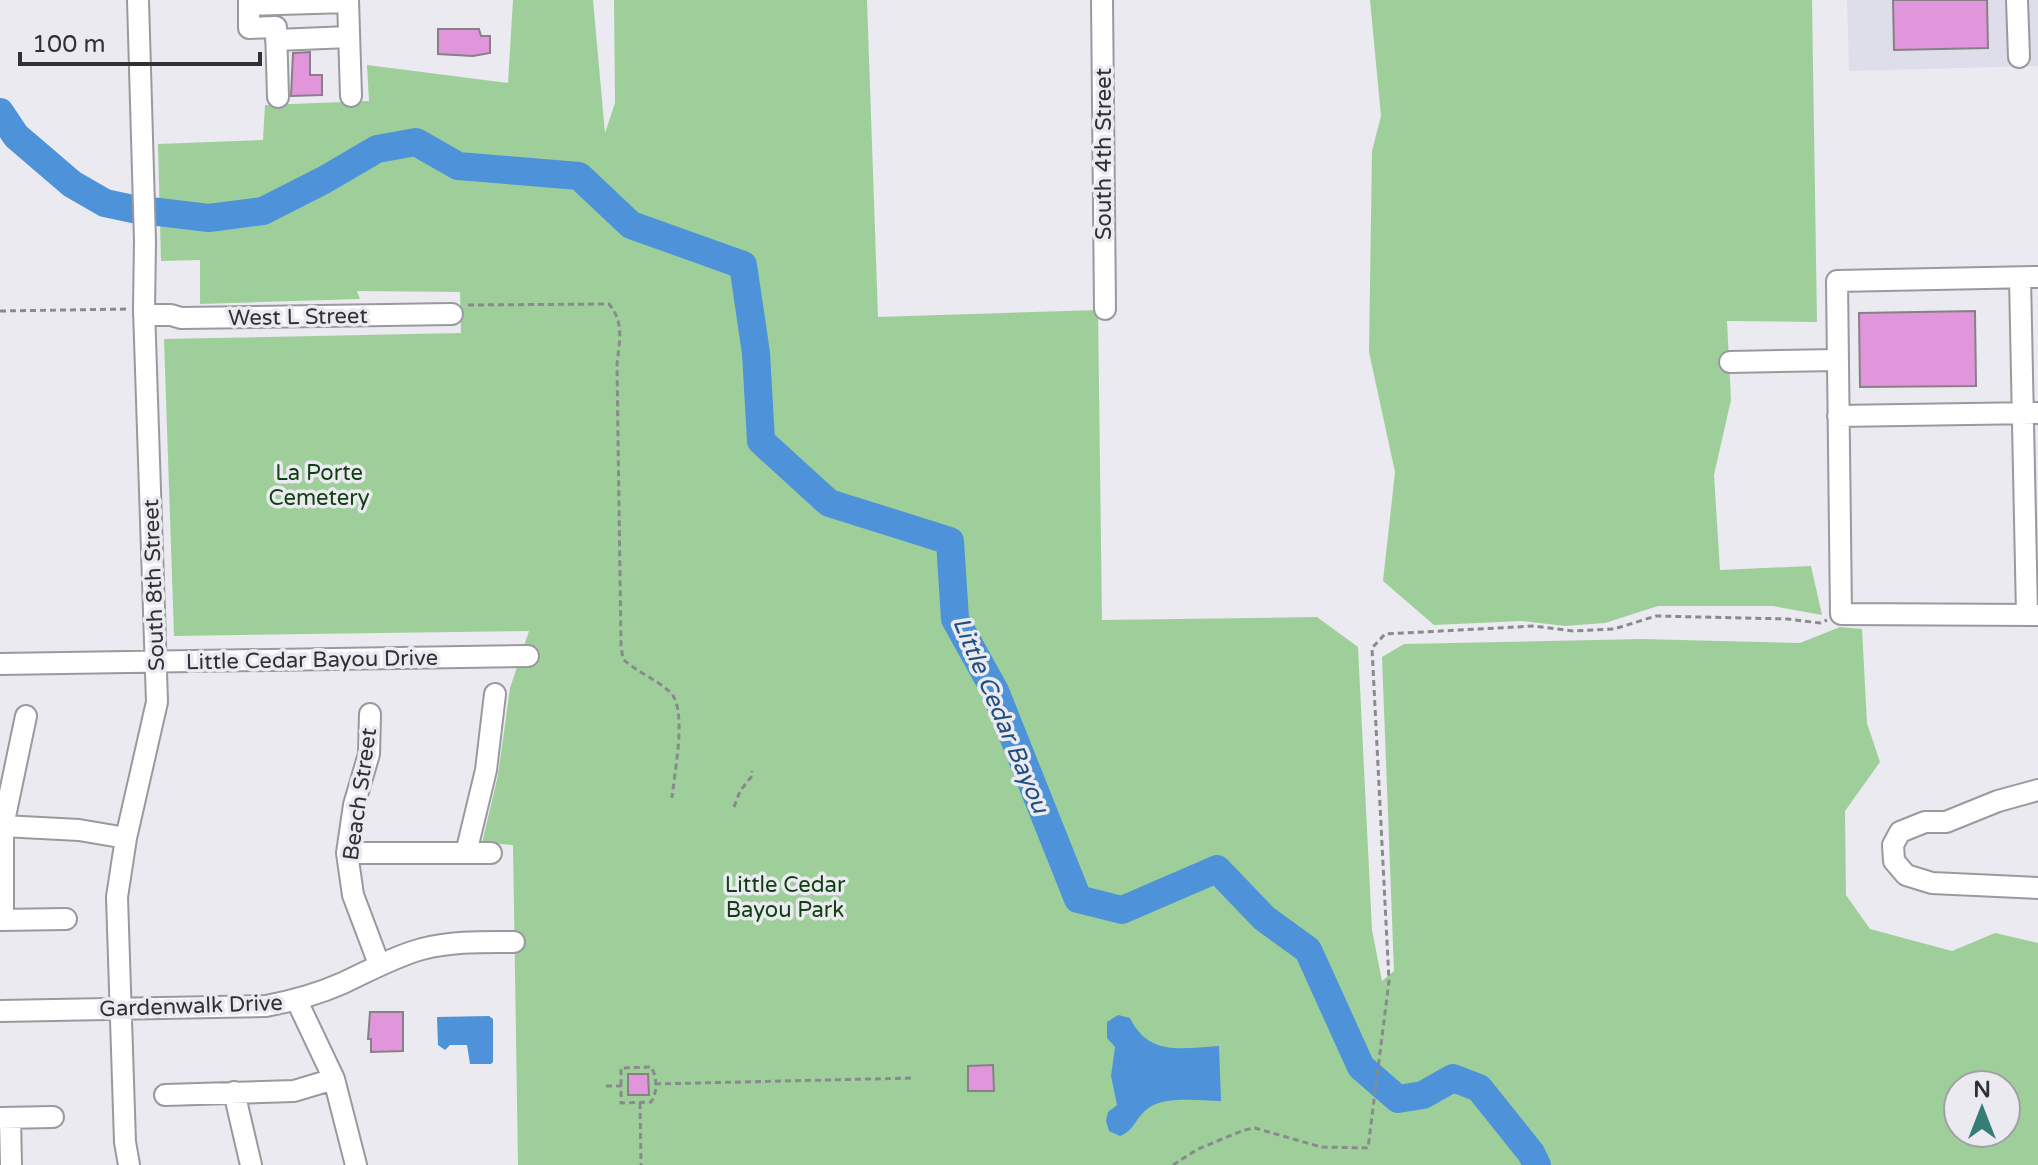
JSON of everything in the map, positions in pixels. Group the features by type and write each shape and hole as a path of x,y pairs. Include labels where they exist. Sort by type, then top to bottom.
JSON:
{"street":[{"name":"South 8th Street","path":"129,1165 125,1142 117,897 126,838 157,702 144,312 138,0"},
{"name":"South 4th Street","path":"1102,0 1105,309"},
{"path":"2017,0 2019,57"},
{"path":"278,97 276,27 249,28 249,2 348,1 351,96"},
{"path":"297,2 298,39"},
{"path":"276,40 349,37"},
{"path":"2029,278 2033,615 1841,614 1837,281 2029,278"},
{"name":"West L Street","path":"144,312 181,318 460,309"},
{"path":"1730,362 1837,360"},
{"path":"1838,416 2031,414"},
{"name":"Little Cedar Bayou Drive","path":"0,664 528,656"},
{"path":"466,853 486,770 495,694"},
{"name":"Beach Street","path":"370,714 369,754 354,805 347,853 353,895 379,964"},
{"path":"26,716 3,826 2,920 66,919"},
{"path":"2038,790 1998,801 1946,822 1925,822 1900,832 1893,845 1894,861 1906,875 1932,883 2038,888"},
{"path":"3,826 79,830 126,838"},
{"path":"347,853 491,853"},
{"name":"Gardenwalk Drive","path":"0,1011 266,1006 297,1001 379,964 443,945 514,942"},
{"path":"297,1001 334,1079 356,1165"},
{"path":"165,1095 294,1091 334,1079"},
{"path":"234,1092 251,1165"},
{"path":"11,1165 5,1118 53,1117"}],"path":[{"path":"460,309 609,304 621,324 617,365 621,646 623,659 671,693 677,703 679,719 672,798"},
{"path":"0,311 144,312"},
{"path":"1173,1165 1189,1153 1244,1130 1266,1130 1321,1147 1368,1148 1389,981 1372,648 1385,634 1534,626 1574,631 1614,629 1656,616 1788,619 1820,623 1841,614"},
{"path":"734,807 752,771"},
{"path":"651,1067 655,1084 651,1102 621,1103 621,1068 651,1067"},
{"path":"655,1084 913,1078"},
{"path":"606,1086 621,1086"},
{"path":"640,1103 641,1165"}],"shaded area":[{"path":"1847,0 2038,0 2038,66 1849,71"}],"green space":[{"path":"513,0 593,0 605,133 615,103 614,0 867,0 878,317 1098,310 1102,620 1317,617 1358,647 1372,930 1382,981 1394,971 1382,657 1404,644 1642,639 1800,643 1840,627 1862,629 1867,723 1880,762 1845,811 1846,895 1870,929 1952,951 1995,933 2038,943 2038,1165 518,1165 513,845 482,843 498,775 510,688 529,631 174,636 164,339 461,333 460,292 357,291 360,299 200,304 200,260 161,261 158,144 263,140 265,105 369,101 367,65 508,83"},
{"path":"1370,0 1812,0 1817,322 1727,321 1731,400 1714,475 1720,570 1811,566 1822,615 1773,606 1658,606 1605,623 1565,626 1521,621 1434,625 1383,581 1395,472 1369,352 1372,151 1381,116"}],"water":[{"path":"1118,1015 1130,1018 1147,1039 1157,1045 1180,1048 1219,1046 1221,1101 1162,1102 1146,1110 1125,1134 1120,1136 1109,1131 1106,1121 1108,1112 1117,1105 1111,1076 1115,1047 1107,1038 1107,1022"},
{"path":"489,1016 493,1019 491,1064 470,1064 467,1045 450,1045 445,1050 438,1045 437,1017"}],"building":[{"path":"1893,0 1987,0 1988,48 1894,50"},
{"path":"438,29 479,29 481,36 490,36 490,53 473,56 438,54"},
{"path":"310,52 310,75 322,75 322,95 291,96 293,53"},
{"path":"1975,311 1976,386 1860,387 1859,313"},
{"path":"370,1012 403,1012 403,1051 371,1052 371,1039 368,1039"},
{"path":"993,1065 994,1091 968,1091 968,1066"},
{"path":"628,1074 648,1074 649,1095 628,1095"}],"waterway":[{"name":"Little Cedar Bayou","path":"0,112 16,136 72,184 105,203 133,209 209,218 263,211 377,149 416,142 458,166 579,176 631,225 743,265 756,353 761,441 829,503 950,541 955,619 995,691 1078,899 1122,910 1217,869 1264,918 1308,950 1361,1067 1398,1099 1423,1095 1453,1078 1479,1088 1531,1153 1537,1165"}],"park label":[{"name":"La Porte Cemetery","path":"319,484"},
{"name":"Little Cedar Bayou Park","path":"785,896"}]}
